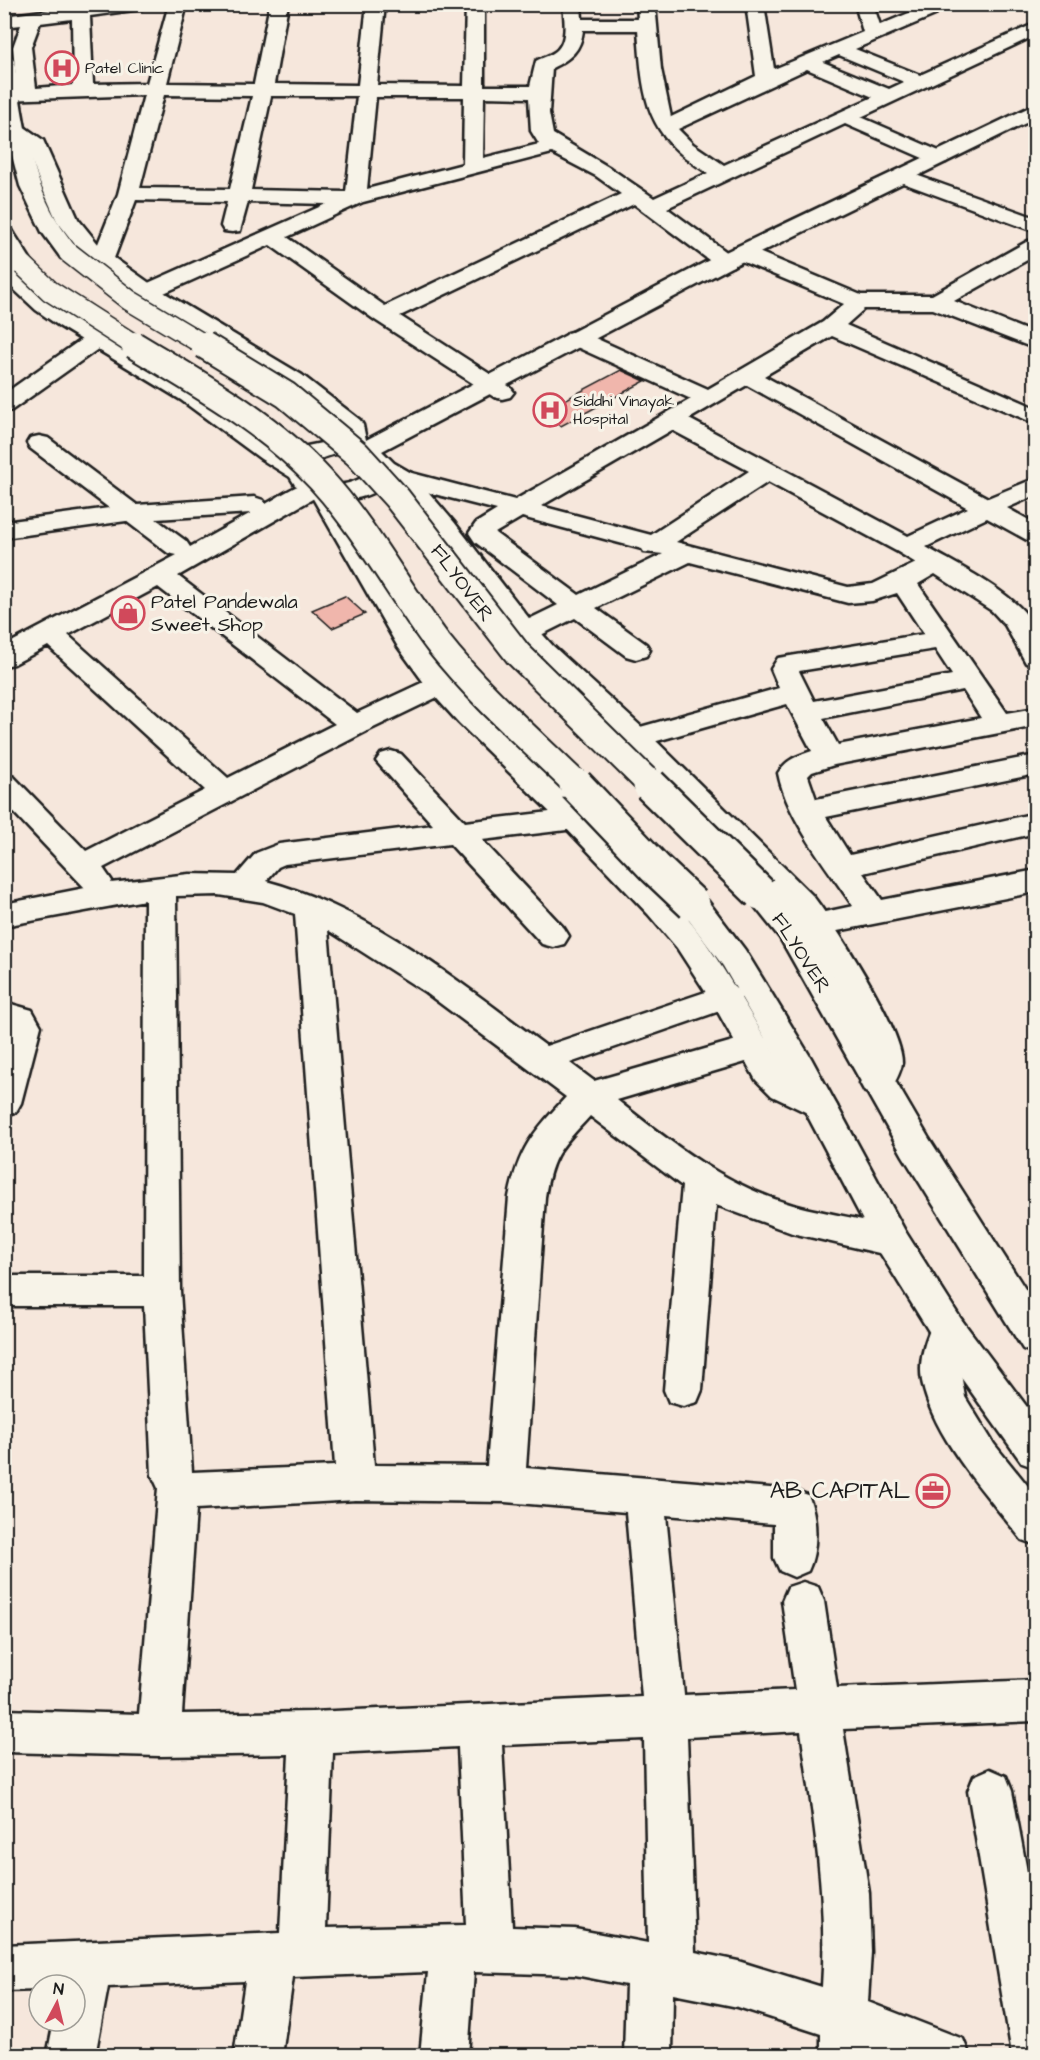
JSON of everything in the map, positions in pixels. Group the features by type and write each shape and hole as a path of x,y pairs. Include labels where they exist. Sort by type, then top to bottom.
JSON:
{"main road":[{"path":"102,261 128,194 178,4"},
{"path":"232,226 263,89 279,4"},
{"path":"356,198 376,4"},
{"path":"473,167 475,4"},
{"path":"646,4 656,92 666,127 697,158 725,174"},
{"path":"755,4 766,79"},
{"path":"864,4 873,34"},
{"path":"4,22 134,5"},
{"path":"666,127 766,79 936,6"},
{"path":"81,13 83,90"},
{"path":"647,25 572,14 572,41 566,53 543,65 540,76 541,131 554,146 584,160 741,258 847,296 855,302 936,302 1035,342"},
{"path":"19,95 22,47 33,18"},
{"path":"382,315 645,200 725,174 918,81 1035,28"},
{"path":"840,49 918,81"},
{"path":"4,61 19,95"},
{"path":"807,62 888,96"},
{"path":"19,95 83,90 155,89 540,92"},
{"name":"FLYOVER","path":"19,95 16,130 22,164 37,204 69,253 89,273 127,300 241,366 288,397 356,454 425,534 506,640 546,684 760,893 791,930 877,1083 1035,1338"},
{"path":"909,178 939,158 1035,110"},
{"path":"845,117 939,158"},
{"path":"377,460 495,388 741,258 1035,121"},
{"path":"16,130 32,139 36,144 50,183 68,222 102,261 147,292 294,380 351,425 377,460 486,578 525,632 782,883 818,924 876,1026 884,1048 885,1065 877,1083"},
{"path":"147,292 356,198 554,146"},
{"path":"909,178 1035,226"},
{"path":"128,194 356,198"},
{"path":"4,235 11,271 57,314 189,395 268,455 308,482 343,493 367,487 381,474 377,460"},
{"path":"270,235 382,315 495,388"},
{"path":"936,302 1032,252"},
{"path":"583,342 741,258"},
{"path":"11,271 51,291 74,308 241,410 281,442 321,480 345,510 438,642 464,674 607,814 655,868 693,904 734,958 820,1107 892,1241 948,1330 1035,1451"},
{"path":"636,650 484,537 482,533 485,528 831,327 855,306 855,302"},
{"path":"831,327 1035,417"},
{"path":"4,405 97,339"},
{"path":"583,342 707,397"},
{"path":"746,375 1035,535"},
{"path":"4,380 27,387"},
{"path":"670,419 907,546 1006,607 1035,657"},
{"path":"39,443 177,547"},
{"path":"820,1107 784,1087 768,1071 726,997 688,940 659,906 575,819 469,717 440,685 412,647 299,464 315,451 328,447 377,460 521,508 653,546 848,595 870,593 903,582 934,563"},
{"path":"653,546 767,471"},
{"path":"4,638 254,505 308,482"},
{"path":"4,658 160,575 308,482"},
{"path":"907,546 1035,484"},
{"path":"4,530 131,513 254,505"},
{"path":"525,632 685,554"},
{"path":"160,575 355,725"},
{"path":"903,582 999,723"},
{"path":"51,634 225,792"},
{"path":"829,756 785,669 788,664 943,639"},
{"path":"636,738 800,702 970,680"},
{"path":"82,866 355,725 440,685"},
{"path":"873,912 796,792 793,773 802,765 829,756 1035,717"},
{"path":"391,761 553,936"},
{"path":"807,811 1035,764"},
{"path":"4,784 111,896"},
{"path":"244,887 267,860 279,854 575,819"},
{"path":"844,867 1035,823"},
{"path":"818,924 1035,881"},
{"path":"4,915 159,887 198,885 244,887 273,894 310,908 378,944 496,1025 700,1179 744,1201 788,1218 842,1232 892,1241"},
{"path":"159,887 162,1291 172,1475 178,1486 159,1735"},
{"path":"310,908 356,1482"},
{"path":"542,1060 726,997"},
{"path":"4,1014 20,1019 25,1026 4,1102"},
{"path":"505,1484 526,1197 532,1169 545,1142 588,1096 754,1047"},
{"path":"683,1390 700,1179"},
{"path":"4,1291 162,1291"},
{"path":"948,1330 942,1357 941,1379 947,1402 957,1422 1035,1527"},
{"path":"178,1486 197,1491 356,1482 505,1484 794,1509 794,1558"},
{"path":"644,1496 665,1718 661,1967 648,2055"},
{"path":"804,1601 846,1893 848,1952 845,2036"},
{"path":"4,1731 159,1735 312,1733 1035,1700"},
{"path":"444,2055 471,1947 479,1725"},
{"path":"258,2055 287,1954 312,1733"},
{"path":"990,1791 1035,2054"},
{"path":"4,1968 471,1947 576,1952 738,1984 845,2036 883,2030 946,2055"},
{"path":"71,2055 89,1963"}],"building":[{"path":"621,370 645,381 561,426 540,413"},
{"path":"345,596 365,614 332,628 312,610"}],"place":[{"name":"Patel Clinic","path":"62,68"},
{"name":"Siddhi Vinayak Hospital","path":"550,410"},
{"name":"Patel Pandewala Sweet Shop","path":"128,613"},
{"name":"AB CAPITAL","path":"933,1491"}]}
